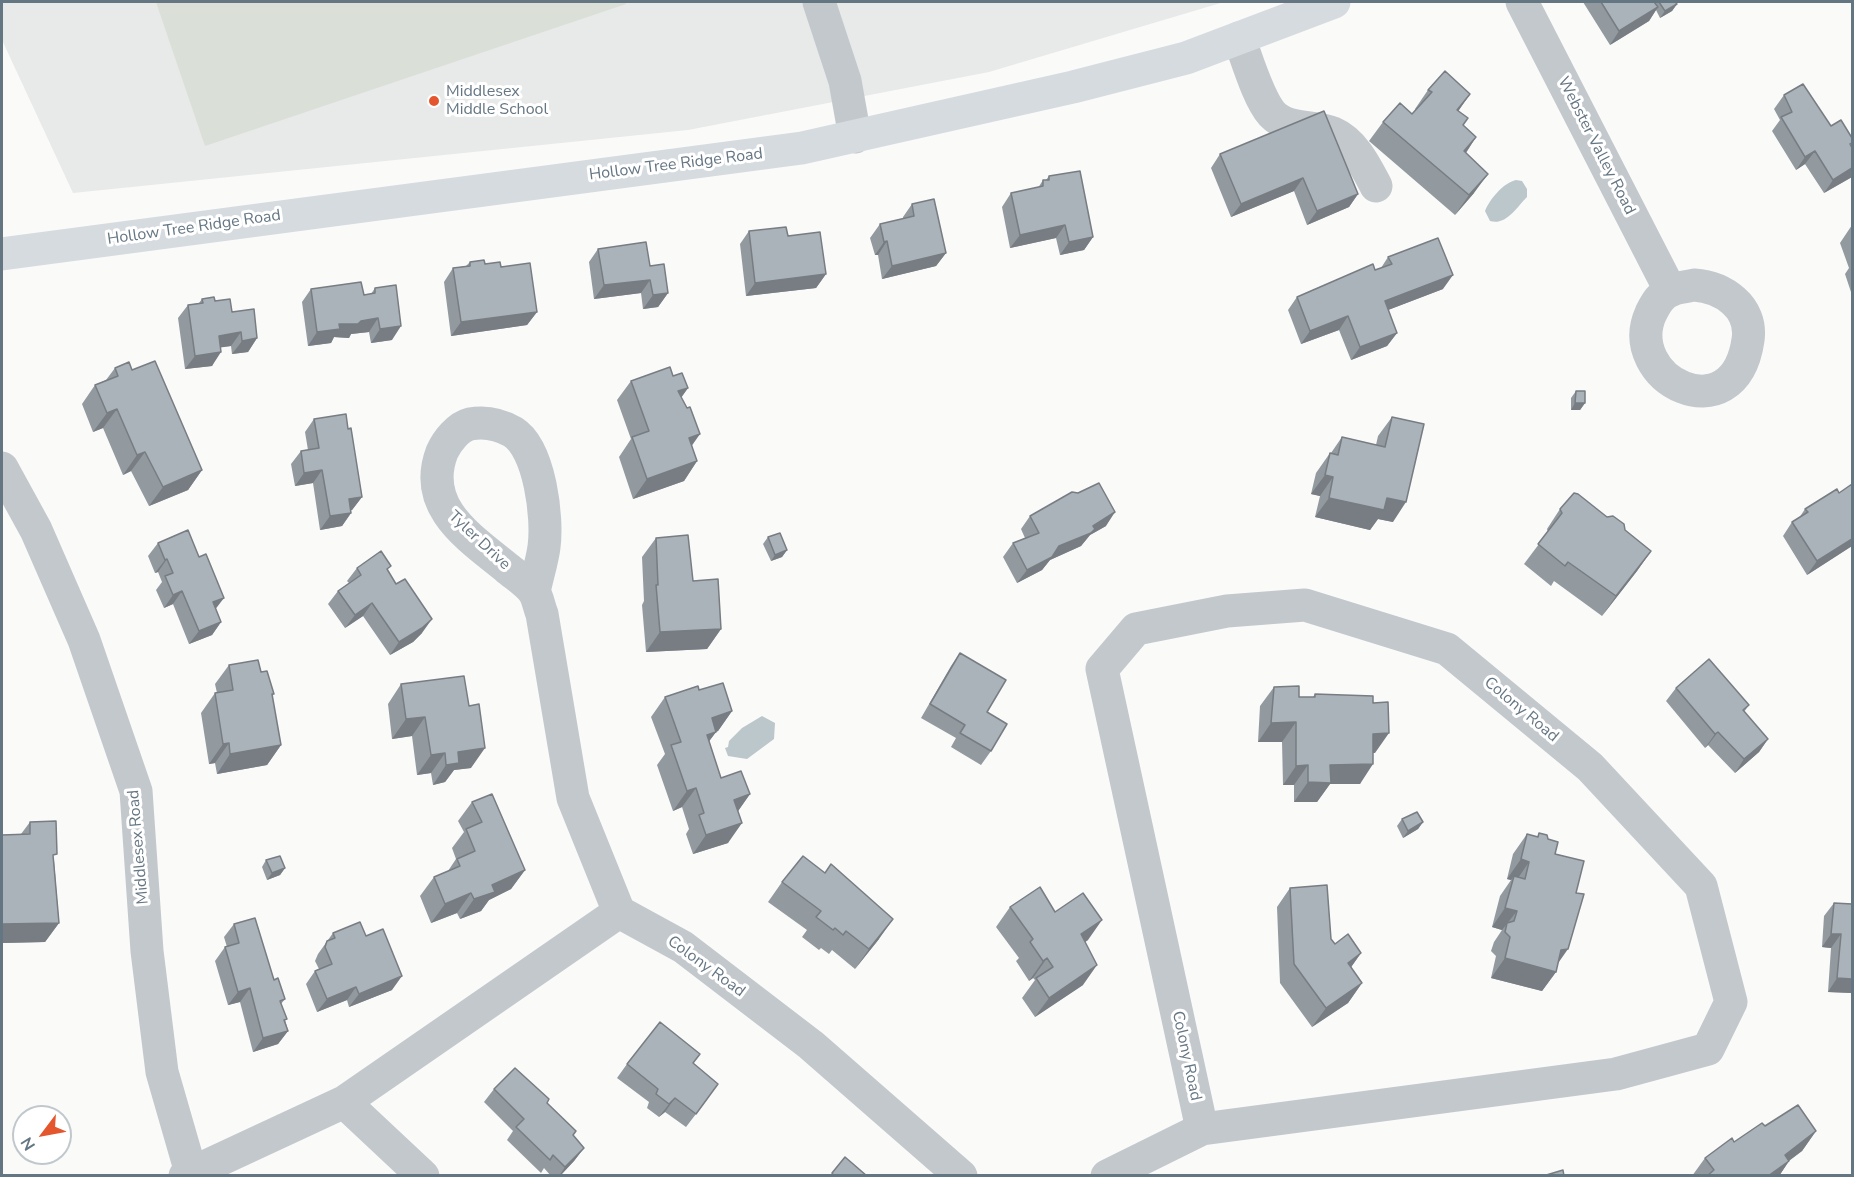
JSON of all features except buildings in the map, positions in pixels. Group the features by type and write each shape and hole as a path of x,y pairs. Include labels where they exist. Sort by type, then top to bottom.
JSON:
{"main road":[{"name":"Hollow Tree Ridge Road","path":"2,254 802,148 1073,87 1186,58 1334,2"}],"street":[{"path":"819,2 845,81 855,137"},
{"name":"Webster Valley Road","path":"1522,2 1670,290"},
{"path":"1239,38 1273,115 1287,123 1331,132 1343,139 1362,161 1376,186"},
{"name":"Tyler Drive","path":"479,422 501,425 519,436 530,453 544,512 544,547 534,592 470,536 442,507 436,488 436,468 445,446 462,426 479,422"},
{"name":"Middlesex Road","path":"2,468 36,530 84,640 136,791 147,951 162,1072 189,1175"},
{"path":"189,1175 344,1102 619,912 573,798 542,614 534,592"},
{"name":"Colony Road","path":"1107,1176 1202,1129 1616,1074 1708,1049 1731,1002 1701,886 1590,767 1447,649 1305,606 1227,611 1136,629 1101,669 1202,1129"},
{"name":"Colony Road","path":"619,912 683,947 811,1045 961,1176"},
{"path":"344,1102 423,1176"}],"shaded area":[{"name":"Middlesex Middle School","path":"2,2 1224,2 989,72 688,130 73,193 2,40"},
{"path":"156,2 625,2 626,4 205,146"},
{"path":"1516,180 1522,181 1527,189 1527,197 1506,218 1496,222 1490,221 1485,211 1490,202 1502,188"},
{"path":"762,716 775,723 774,739 747,759 728,756 725,748 728,747 729,741 742,728"}],"place":[{"name":"Middlesex Middle School","path":"434,101"}]}
